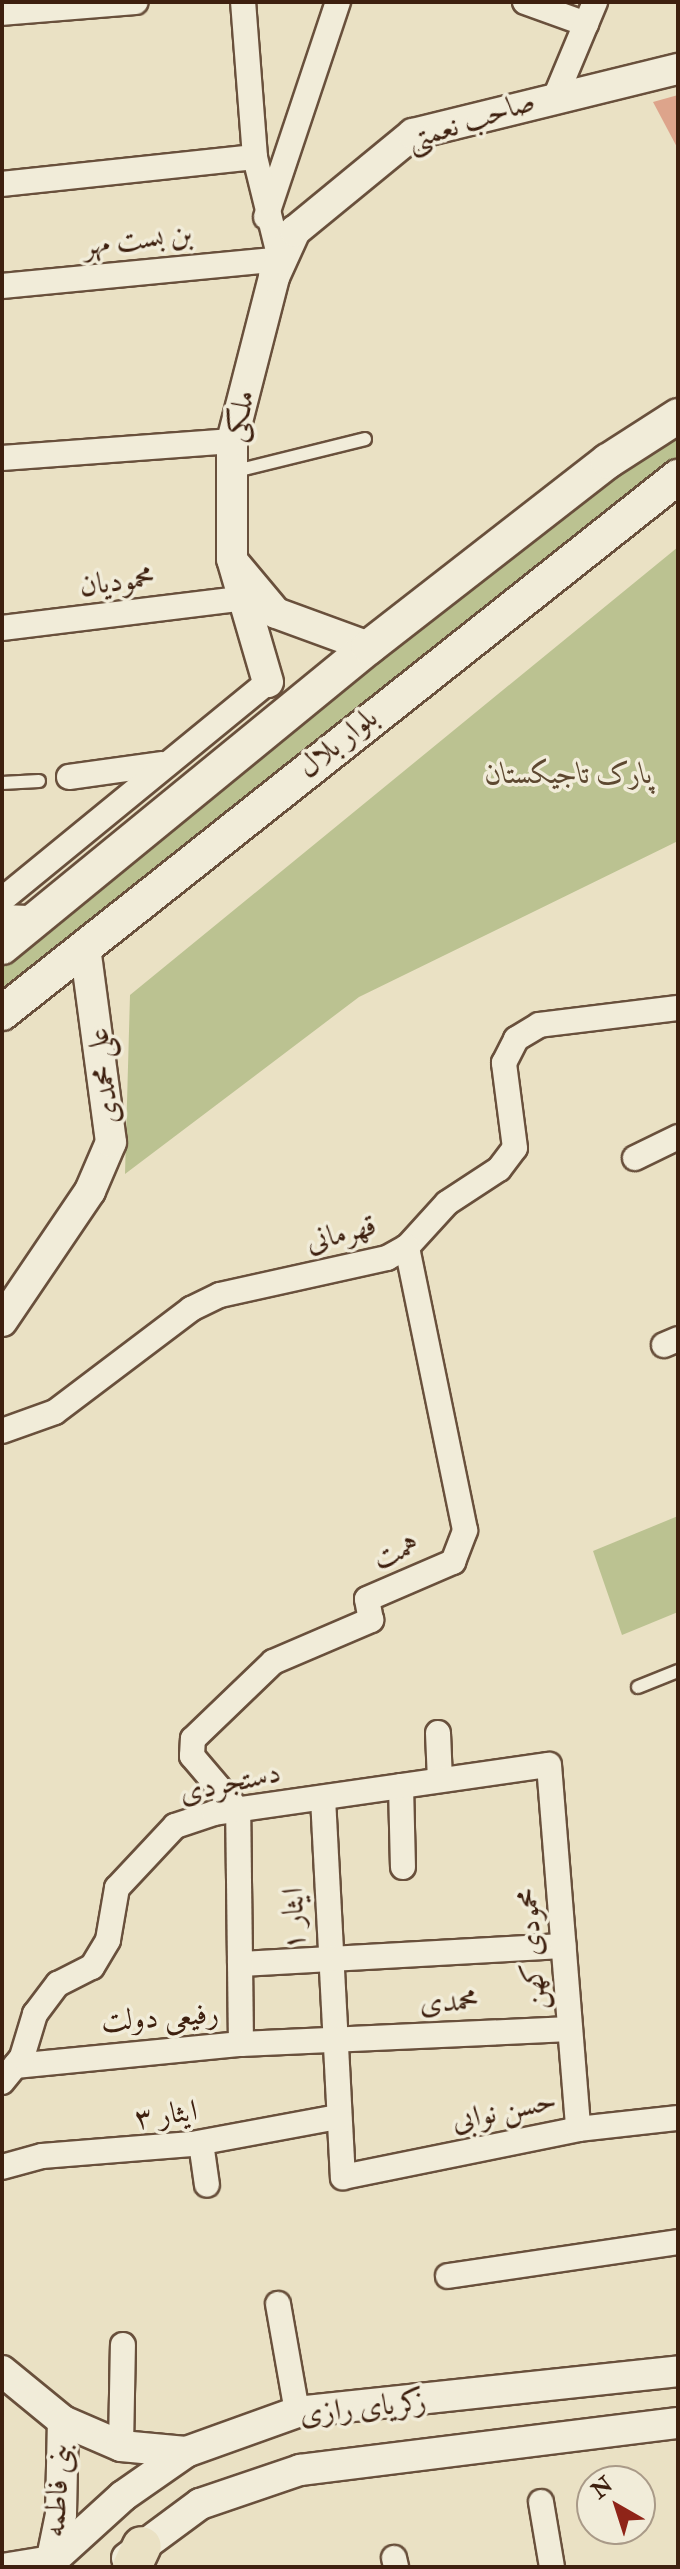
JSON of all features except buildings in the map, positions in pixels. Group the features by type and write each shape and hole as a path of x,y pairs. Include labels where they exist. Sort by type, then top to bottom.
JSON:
{"main road":[{"name":"بلوار بلال","path":"8,915 267,729 608,461 678,416"},
{"name":"بلوار بلال","path":"2,1013 304,770 678,477"},
{"path":"267,729 286,730 300,742 304,770"}],"street":[{"path":"2,13 136,2"},
{"path":"243,2 255,157 277,268"},
{"path":"265,219 338,2"},
{"path":"525,2 590,13 557,93"},
{"name":"صاحب نعمتی","path":"277,268 313,209 413,134 557,93 678,69"},
{"path":"2,184 255,157"},
{"name":"بن بست مهر","path":"2,286 277,268"},
{"name":"ملکی","path":"268,682 239,599 232,559 232,441 277,268"},
{"path":"2,458 232,441"},
{"path":"232,559 276,613 369,647"},
{"name":"محمودیان","path":"2,628 239,599"},
{"path":"8,915 163,764 268,682"},
{"path":"69,777 163,764"},
{"name":"علی محمدی","path":"2,1321 90,1191 111,1142 85,946"},
{"name":"قهرمانی","path":"2,1431 27,1427 99,1385 200,1304 387,1258 407,1247 447,1203 499,1169 515,1148 504,1063 516,1039 539,1025 678,1008"},
{"path":"635,1158 678,1137"},
{"name":"همت","path":"238,1810 192,1756 193,1739 273,1662 371,1620 367,1599 453,1562 465,1530 407,1247"},
{"path":"438,1733 440,1780"},
{"name":"دستجردی","path":"8,2074 35,2014 58,1984 92,1967 108,1940 117,1888 175,1826 238,1810 549,1765"},
{"name":"محمودی کهن","path":"549,1765 578,2129"},
{"path":"401,1786 403,1867"},
{"name":"۱ ایثار","path":"323,1798 330,2039 343,2177"},
{"path":"238,1810 241,2044"},
{"path":"240,1964 564,1946"},
{"name":"محمدی","path":"330,2039 570,2029"},
{"name":"رفیعی دولت","path":"8,2074 241,2044 330,2039"},
{"name":"ایثار ۳","path":"2,2167 42,2156 201,2143 338,2117"},
{"name":"حسن نوابی","path":"343,2177 578,2129 678,2118"},
{"path":"201,2143 207,2185"},
{"path":"448,2276 678,2242"},
{"path":"278,2304 297,2412"},
{"path":"121,2446 123,2345"},
{"name":"بنی فاطمه","path":"2,2371 63,2421 121,2446 186,2452"},
{"name":"زکریای رازی","path":"49,2563 186,2452 297,2412 678,2371"},
{"name":"بنی فاطمه","path":"49,2563 61,2514 63,2421"},
{"name":"زکریای رازی","path":"130,2560 200,2504 300,2470 678,2423"},
{"path":"541,2502 552,2567"},
{"path":"2,2566 49,2563"}],"lane":[{"path":"232,472 365,439"},
{"path":"2,783 39,781"},
{"path":"638,1687 678,1671"}],"green space":[{"path":"678,430 678,466 2,1002 2,962 490,567"},
{"name":"پارک تاجیکستان","path":"678,547 678,841 359,997 125,1174 130,995"},
{"path":"678,1516 678,1612 622,1635 593,1551"}]}
